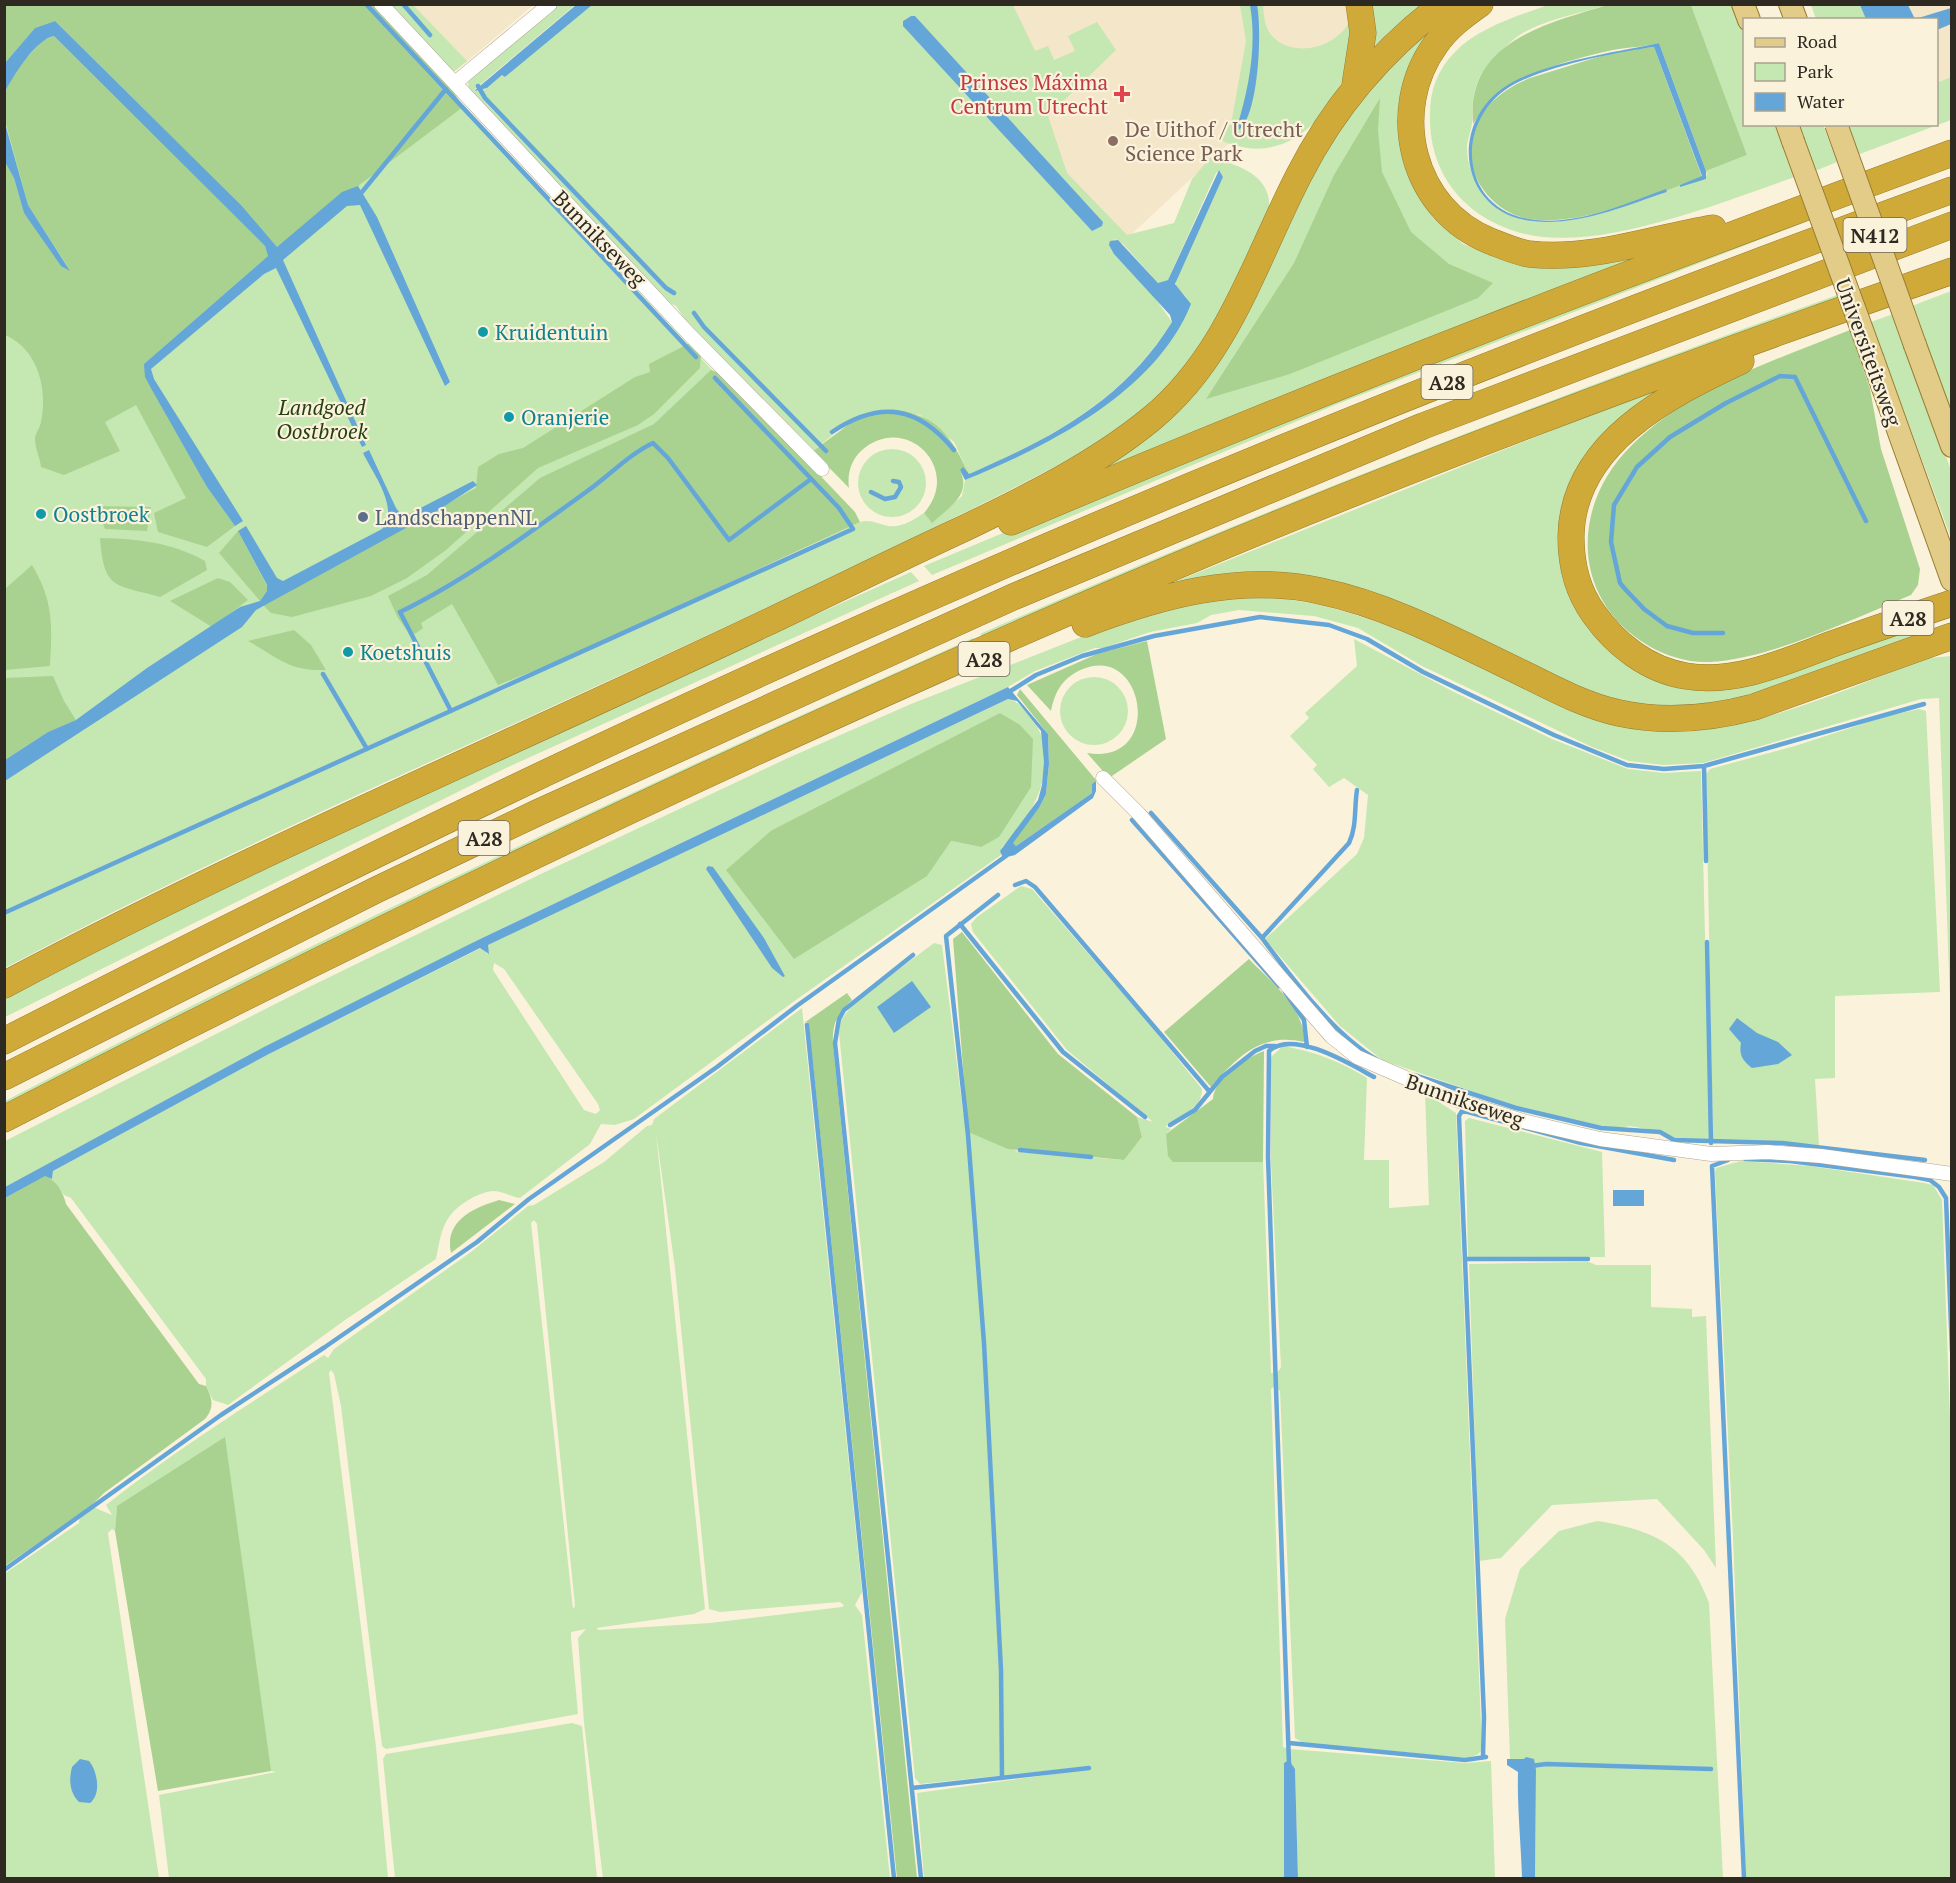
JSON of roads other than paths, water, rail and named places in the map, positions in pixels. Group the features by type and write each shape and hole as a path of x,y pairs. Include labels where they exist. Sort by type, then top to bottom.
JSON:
{"highway":[{"path":"1355,85 1363,33 1359,4"},
{"name":"A28","path":"4,985 75,947 260,857 723,644 1015,503 1119,443 1155,416 1188,383 1215,345 1239,304 1297,178 1322,132 1355,85 1389,49 1443,4"},
{"name":"A28","path":"1480,4 1463,16 1436,44 1422,69 1412,98 1411,140 1420,173 1442,208 1457,224 1480,237 1528,254 1571,255 1624,248 1679,233 1776,218"},
{"name":"A28","path":"723,644 1168,456 1391,365 1952,153"},
{"name":"A28","path":"4,1041 498,795 948,590 1177,492 1461,376 1766,258 1952,190"},
{"name":"A28","path":"4,1077 537,813 1003,602 1423,426 1952,225"},
{"name":"A28","path":"4,1119 486,878 683,784 889,692 1238,541 1611,392 1952,271"},
{"name":"A28","path":"1886,294 1681,391 1631,424 1607,449 1577,497 1571,551 1576,578 1587,605 1623,648 1662,669 1685,676 1738,675 1952,603"},
{"name":"A28","path":"889,692 1116,612 1201,589 1233,586 1275,586 1321,591 1402,616 1553,688 1617,712 1672,720 1725,715 1754,707 1952,636"}],"main road":[{"name":"N412","path":"1837,126 1952,446"},
{"name":"Universiteitsweg","path":"1790,133 1952,580"}],"street":[{"name":"Bunnikseweg","path":"381,4 690,335 822,469"},
{"path":"455,83 550,4"},
{"name":"Bunnikseweg","path":"1103,778 1138,814 1331,1036 1357,1057 1391,1074 1459,1101 1523,1121 1600,1139 1712,1154 1768,1152 1821,1156 1952,1174"}],"water":[{"path":"576,5 592,5 505,77 502,75 487,88 474,91"},
{"path":"1250,5 1257,5 1259,51 1251,107 1246,121 1239,130 1237,127 1248,82 1252,51"},
{"path":"1860,5 1908,5 1914,18 1866,18"},
{"path":"1951,8 1951,24 1938,30 1938,18 1918,18"},
{"path":"915,16 1103,222 1102,226 1092,231 903,26 903,21"},
{"path":"55,21 242,206 277,247 342,192 358,186 377,217 450,382 445,386 360,205 347,206 283,260 366,445 362,447 276,268 264,274 151,369 154,379 243,521 235,526 207,487 152,390 145,377 144,364 268,256 265,246 54,36 33,51 19,68 5,92 5,63 35,28"},
{"path":"1659,43 1706,171 1706,179 1680,187 1702,176 1654,47 1598,57 1555,68 1518,82 1505,90 1489,106 1478,124 1473,144 1473,164 1479,183 1490,199 1507,212 1529,219 1546,221 1581,217 1599,213 1666,189 1667,192 1600,214 1566,221 1548,222 1531,221 1508,215 1490,202 1477,186 1470,166 1469,146 1474,125 1485,105 1503,88 1518,79 1557,65"},
{"path":"4,120 28,205 70,271 61,266 24,213 14,178 5,162"},
{"path":"1219,170 1223,177 1175,284 1191,304 1175,335 1152,364 1126,390 1096,413 1030,451 965,480 960,470 963,467 969,474 1029,446 1083,414 1131,374 1153,350 1172,322 1170,315 1114,254 1109,245 1110,241 1118,240 1158,283 1168,280"},
{"path":"369,450 396,508 403,517 473,481 477,485 437,511 256,610 242,627 5,781 5,760 48,732 76,720 147,668 240,607 260,601 267,591 267,585 238,531 246,526 277,578 283,581 382,529 387,521 387,501 363,453"},
{"path":"1008,687 1048,734 1049,764 1046,794 1039,808 1013,843 1016,846 1092,793 1092,784 1096,781 1093,798 1015,855 1003,858 1000,851 1038,800 1044,762 1041,731 1017,701 1008,699 488,945 489,954 480,948 267,1055 53,1171 52,1179 45,1176 5,1198 5,1187 264,1047 478,940"},
{"path":"708,866 713,867 764,938 785,976 783,977 772,968 706,869"},
{"path":"912,981 931,1007 894,1033 877,1007"},
{"path":"1737,1018 1757,1033 1778,1042 1792,1055 1778,1064 1752,1068 1742,1057 1741,1043 1729,1029"},
{"path":"1613,1190 1644,1190 1644,1206 1613,1206"},
{"path":"1526,1757 1534,1759 1536,1770 1535,1878 1522,1878 1518,1772 1507,1765 1507,1759"},
{"path":"80,1759 89,1761 96,1776 96,1794 90,1803 79,1802 72,1790 70,1781 72,1767"},
{"path":"1289,1760 1295,1769 1298,1878 1284,1878 1284,1763"}],"waterway":[{"path":"366,4 696,357"},
{"path":"403,4 430,35"},
{"path":"478,86 485,98 666,288 674,293"},
{"path":"362,192 446,89"},
{"path":"694,313 704,327 826,451"},
{"path":"1723,633 1693,633 1667,626 1644,609 1620,583 1611,542 1614,505 1637,467 1670,437 1726,403 1780,376 1795,377 1866,521"},
{"path":"4,913 853,529 839,508 715,378"},
{"path":"832,432 866,415 897,412 927,424 954,450"},
{"path":"451,711 400,612 448,586 495,556 586,492 635,453 653,443 668,458 729,540 811,479"},
{"path":"871,492 885,499 895,497 901,487 899,482 893,481"},
{"path":"1009,692 1036,675 1082,656 1154,636 1260,617 1329,625 1367,639 1423,672 1554,735 1627,765 1664,769 1704,766 1924,704"},
{"path":"323,674 367,749"},
{"path":"1704,766 1706,861"},
{"path":"1151,813 1262,938 1349,843 1354,824 1357,790"},
{"path":"1132,820 1279,986"},
{"path":"4,1570 221,1415 325,1347 477,1242 529,1199 717,1067 798,1005 1006,856"},
{"path":"1015,885 1026,881 1035,887 1209,1091"},
{"path":"998,895 946,936 968,1135 984,1343 1001,1670 1002,1778"},
{"path":"960,924 1063,1052 1145,1117"},
{"path":"1262,938 1329,1020 1344,1035 1376,1059"},
{"path":"1707,942 1711,1143"},
{"path":"913,955 844,1010 839,1019 835,1043 921,1878"},
{"path":"1285,992 1304,1020 1307,1047"},
{"path":"807,1025 894,1878"},
{"path":"1289,1764 1268,1157 1269,1051 1279,1045 1306,1046 1337,1057 1374,1077"},
{"path":"1170,1125 1195,1110 1222,1077 1255,1051 1266,1046 1275,1046"},
{"path":"1414,1075 1516,1108 1601,1128 1660,1132 1674,1140 1782,1143 1925,1160"},
{"path":"1483,1756 1484,1717 1459,1116 1462,1111 1468,1112 1581,1143 1674,1160"},
{"path":"1020,1150 1091,1157"},
{"path":"1745,1159 1790,1161 1915,1177 1930,1180 1939,1187 1946,1198 1952,1351"},
{"path":"1728,1160 1712,1166 1744,1878"},
{"path":"1465,1259 1588,1259"},
{"path":"1289,1743 1465,1760 1486,1757"},
{"path":"1531,1766 1546,1764 1711,1769"},
{"path":"912,1788 1089,1768"}],"place":[{"name":"Prinses Máxima Centrum Utrecht","path":"1122,94"},
{"name":"De Uithof / Utrecht Science Park","path":"1113,141"},
{"name":"Kruidentuin","path":"483,332"},
{"name":"Oranjerie","path":"509,417"},
{"name":"Oostbroek","path":"41,514"},
{"name":"LandschappenNL","path":"363,517"},
{"name":"Koetshuis","path":"348,652"}],"park label":[{"name":"Landgoed Oostbroek","path":"322,419"}]}
